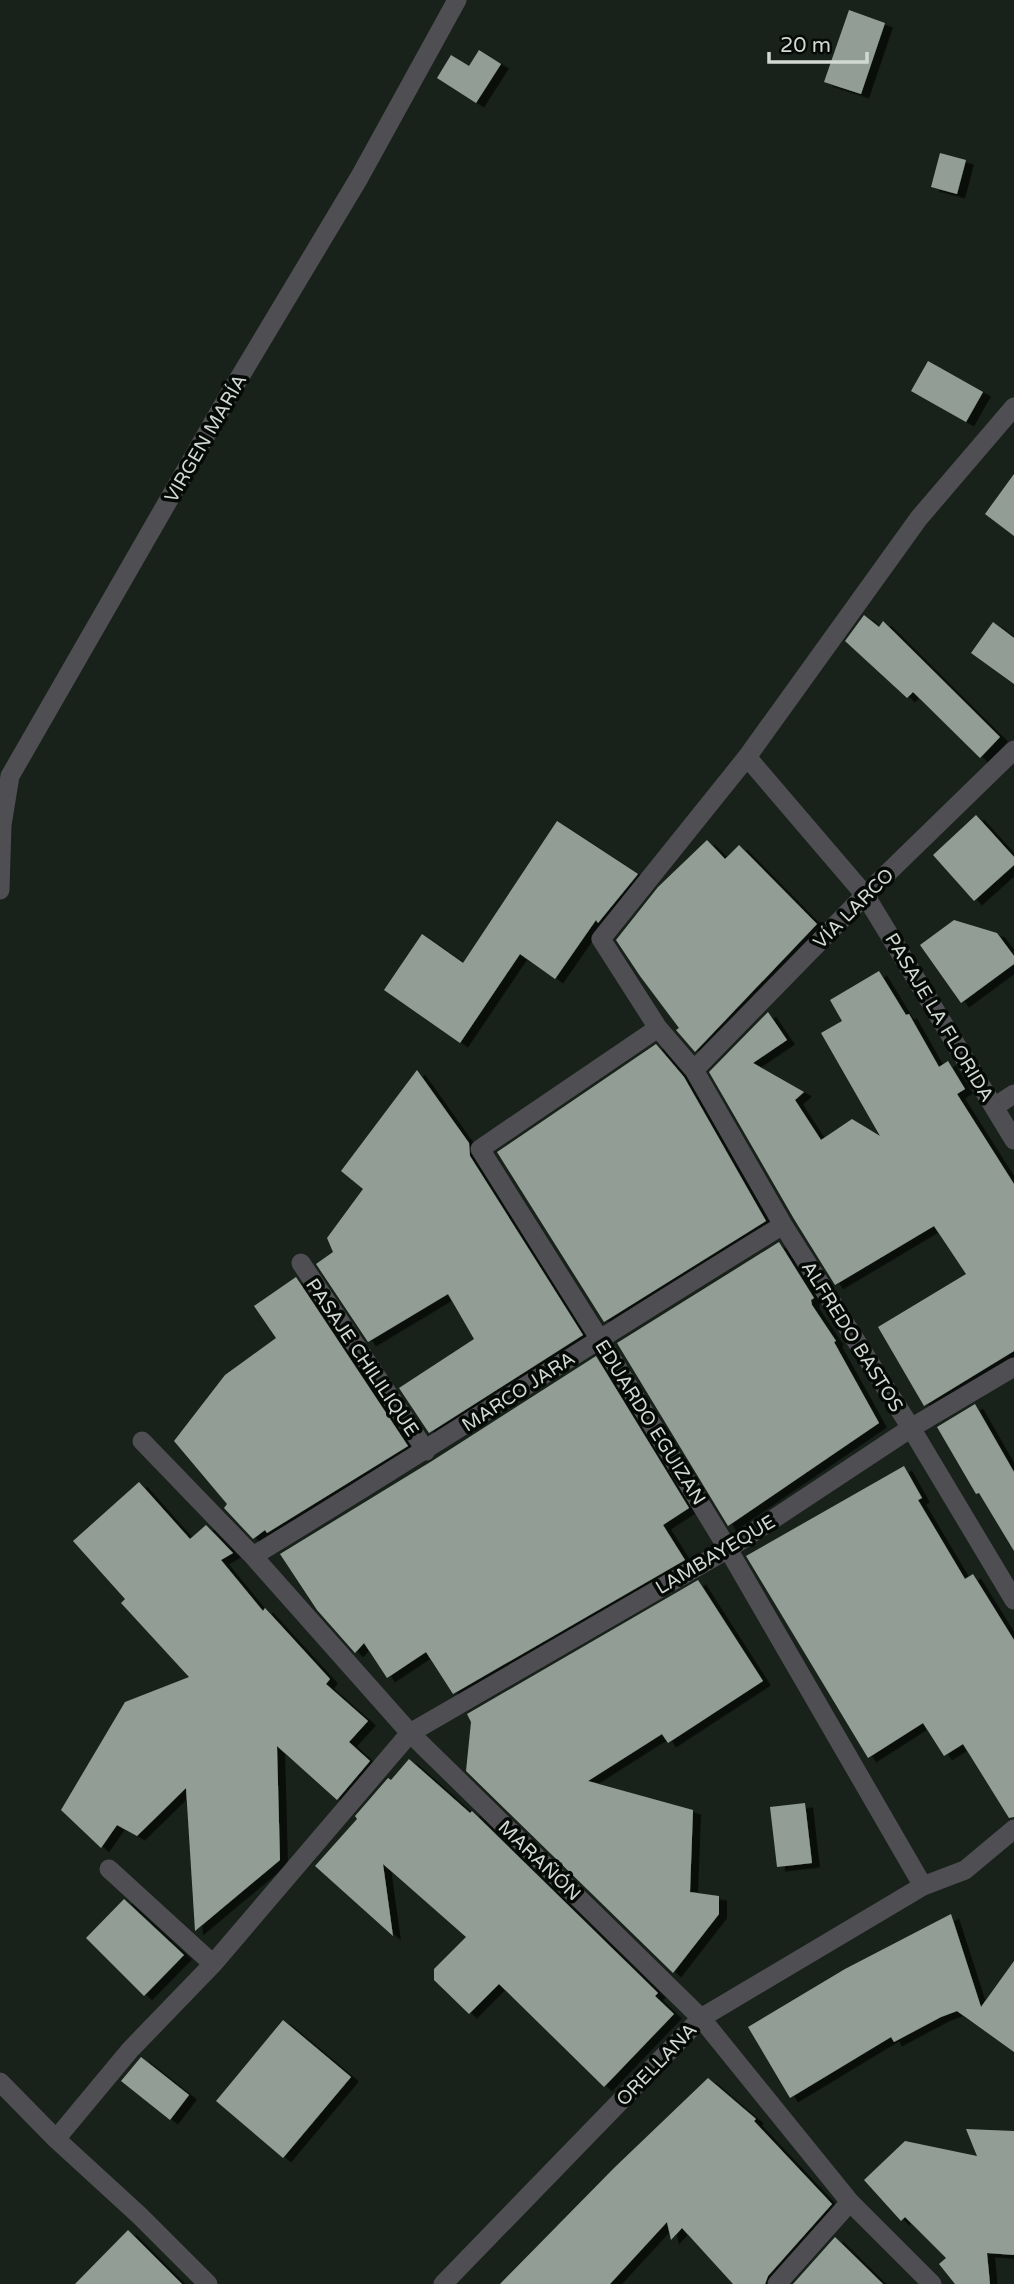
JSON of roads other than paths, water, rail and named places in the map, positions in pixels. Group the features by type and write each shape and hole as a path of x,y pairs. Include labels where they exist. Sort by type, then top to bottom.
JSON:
{"street":[{"name":"VIRGEN MARÍA","path":"0,890 2,825 10,776 229,395 359,178 457,0"},
{"path":"747,757 919,518 1014,407"},
{"name":"VÍA LARCO","path":"694,1070 865,895 1014,750"},
{"name":"PASAJE LA FLORIDA","path":"747,757 865,895 1014,1140"},
{"name":"ALFREDO BASTOS","path":"747,757 601,939 658,1028 694,1070 783,1225 911,1428 1014,1600"},
{"name":"EDUARDO EGUIZAN","path":"658,1028 480,1149 728,1549 923,1886"},
{"path":"994,1107 1014,1094"},
{"name":"MARCO JARA","path":"253,1556 426,1451 599,1338 783,1225"},
{"name":"PASAJE CHILILIQUE","path":"300,1263 426,1451"},
{"name":"LAMBAYEQUE","path":"56,2139 130,2050 214,1964 410,1734 728,1549 911,1428 1014,1367"},
{"name":"MARAÑÓN","path":"142,1441 253,1556 410,1734 701,2018 850,2202 932,2284"},
{"name":"ORELLANA","path":"443,2284 701,2018 923,1886 965,1870 1014,1829"},
{"path":"109,1869 214,1964"},
{"path":"0,2082 208,2284"},
{"path":"777,2284 850,2202"}]}
